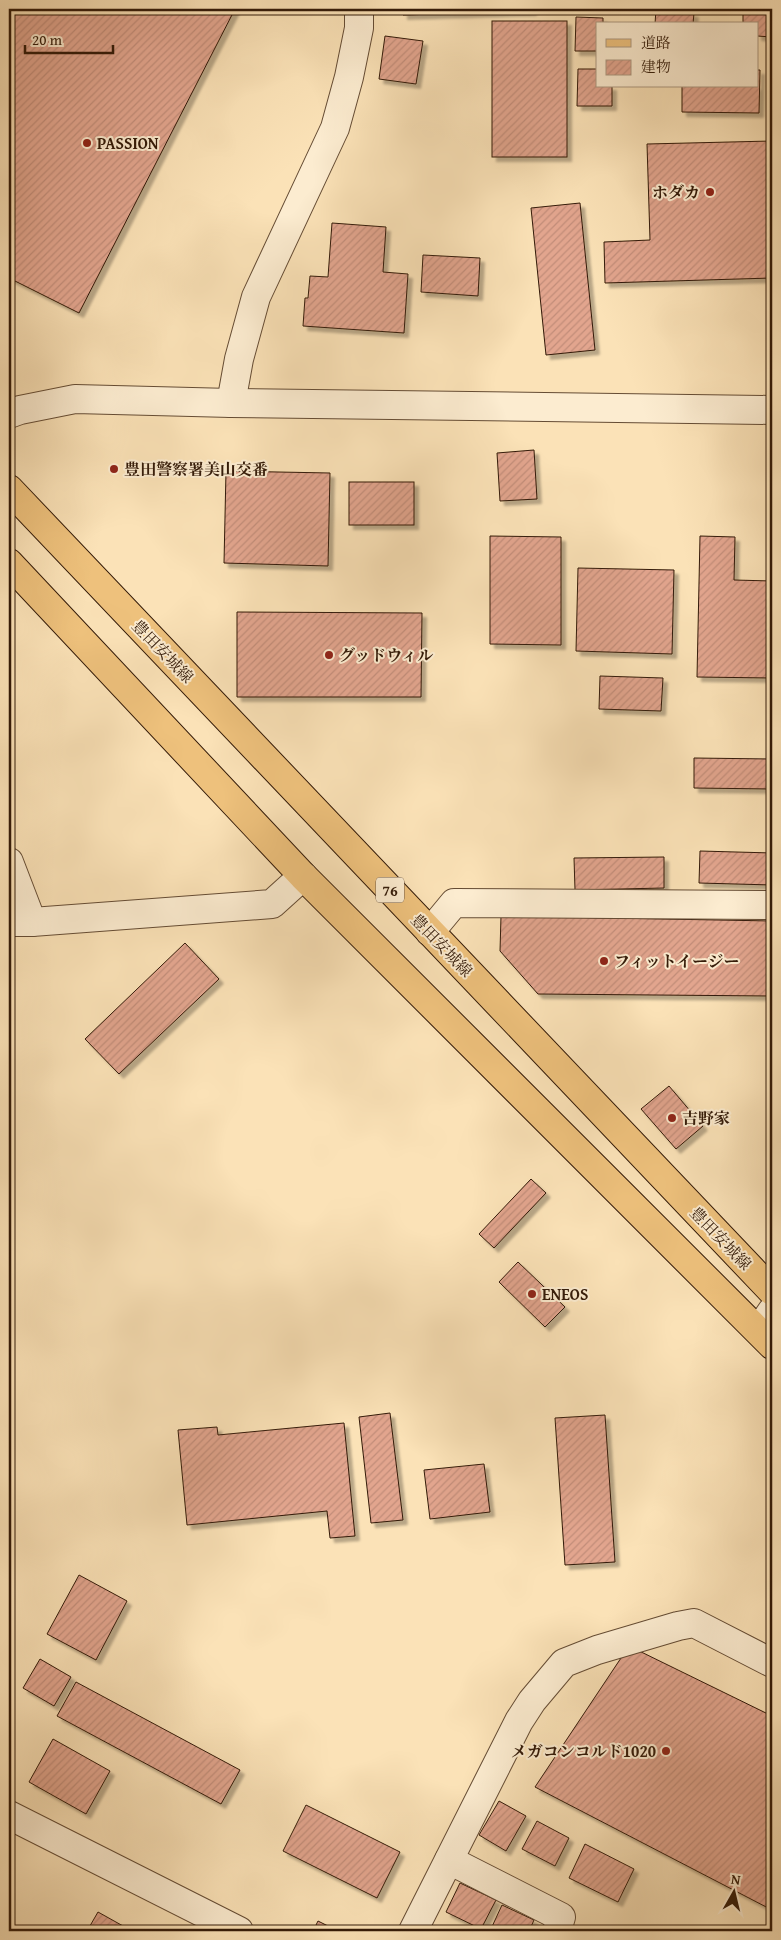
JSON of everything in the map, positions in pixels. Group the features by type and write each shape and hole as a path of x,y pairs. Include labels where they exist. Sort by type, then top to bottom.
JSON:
{"main road":[{"name":"豊田安城線","path":"9,489 772,1291"},
{"path":"9,563 303,876 768,1328"}],"street":[{"path":"231,403 239,359 256,296 335,128 349,77 359,28 359,9"},
{"path":"9,414 75,398 231,403 772,410"},
{"path":"9,862 20,922 272,904 303,876"},
{"path":"430,932 454,904 772,905"},
{"path":"413,1931 519,1721 564,1663 597,1650 694,1623 772,1662"},
{"path":"9,1816 239,1931"},
{"path":"449,1860 561,1917 557,1931"}],"building":[{"name":"PASSION","path":"9,9 235,9 79,313 9,278"},
{"path":"403,9 532,9 532,11 403,15"},
{"path":"656,9 694,13 693,22 655,22"},
{"path":"743,9 772,9 772,37 758,36 758,22 743,22"},
{"path":"576,17 603,18 603,22 596,22 596,51 575,51"},
{"path":"492,21 567,21 567,157 492,157"},
{"path":"385,36 423,41 416,84 379,79"},
{"path":"578,69 596,69 596,88 612,88 612,106 577,106"},
{"path":"758,70 760,70 759,113 682,112 682,88 758,88"},
{"name":"ホダカ","path":"772,141 772,278 605,283 604,242 650,240 647,144"},
{"path":"580,203 595,350 546,355 531,208"},
{"path":"332,223 386,227 383,272 408,274 404,333 303,326 305,298 308,298 310,276 328,277"},
{"path":"423,255 480,258 478,296 421,292"},
{"path":"534,450 537,499 500,501 497,453"},
{"path":"226,471 330,473 328,566 224,563"},
{"path":"349,482 414,482 414,525 349,525"},
{"path":"490,536 561,537 561,645 490,644"},
{"path":"700,536 735,537 734,580 772,581 772,678 697,677"},
{"path":"578,568 674,570 672,654 576,651"},
{"name":"グッドウィル","path":"237,612 422,613 421,697 237,697"},
{"path":"600,676 663,678 661,711 599,709"},
{"path":"694,758 772,759 772,789 694,788"},
{"path":"700,851 772,853 772,885 699,883"},
{"path":"664,857 664,888 575,890 574,858"},
{"path":"501,916 772,921 772,996 538,994 500,951"},
{"path":"185,943 219,979 119,1074 85,1039"},
{"name":"吉野家","path":"669,1086 703,1126 676,1149 641,1109"},
{"path":"531,1179 546,1193 494,1248 479,1234"},
{"name":"ENEOS","path":"518,1262 565,1307 545,1327 499,1282"},
{"path":"390,1413 403,1520 371,1523 359,1417"},
{"path":"605,1415 615,1562 565,1565 555,1418"},
{"path":"344,1423 355,1536 330,1538 327,1511 187,1525 178,1430 217,1427 218,1435"},
{"path":"484,1464 490,1512 430,1519 424,1470"},
{"path":"79,1575 127,1601 96,1660 47,1634"},
{"name":"メガコンコルド1020","path":"629,1646 772,1716 772,1910 535,1787"},
{"path":"40,1659 71,1677 54,1706 23,1688"},
{"path":"76,1682 240,1770 221,1804 57,1716"},
{"path":"53,1739 110,1771 86,1814 29,1782"},
{"path":"499,1801 526,1816 506,1851 479,1835"},
{"path":"306,1805 400,1852 377,1898 283,1851"},
{"path":"537,1821 569,1838 555,1866 522,1849"},
{"path":"585,1844 634,1869 618,1902 569,1878"},
{"path":"460,1883 496,1900 481,1929 446,1912"},
{"path":"502,1905 534,1920 529,1931 490,1931"},
{"path":"98,1912 132,1931 87,1931"},
{"path":"318,1921 338,1931 313,1931"}],"place":[{"name":"PASSION","path":"87,143"},
{"name":"ホダカ","path":"710,192"},
{"name":"豊田警察署美山交番","path":"114,469"},
{"name":"グッドウィル","path":"329,655"},
{"name":"フィットイージー","path":"604,961"},
{"name":"吉野家","path":"672,1118"},
{"name":"ENEOS","path":"532,1294"},
{"name":"メガコンコルド1020","path":"666,1751"}]}
